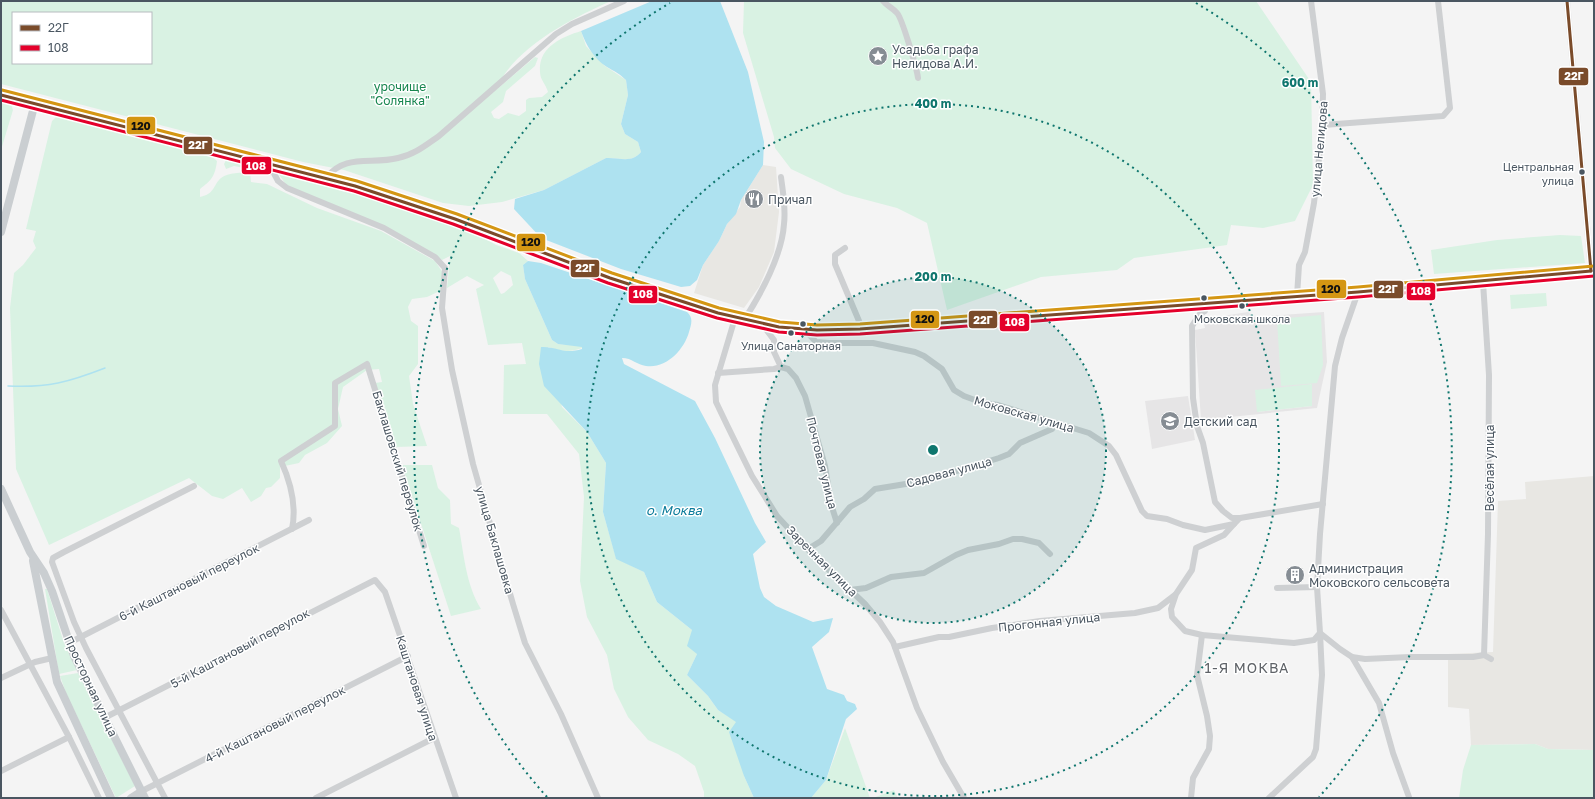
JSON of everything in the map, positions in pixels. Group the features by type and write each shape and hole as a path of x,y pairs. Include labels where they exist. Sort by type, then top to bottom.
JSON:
{"main road":[{"path":"1,95 326,178 501,236 610,278 718,313 762,324 804,329 856,329 1358,292 1593,271"},
{"path":"1,232 35,103"},
{"name":"Просторная улица","path":"1,489 30,552 49,584 58,606 69,643 143,795"},
{"name":"Просторная улица","path":"30,552 39,588 52,658 62,694 112,798"},
{"path":"39,588 42,582 49,584"},
{"path":"131,798 143,795"}],"street":[{"path":"326,178 337,166 346,163 398,158 422,148 495,88 556,34 572,24 624,1"},
{"path":"883,1 898,13 916,67 918,78"},
{"name":"улица Нелидова","path":"1297,296 1299,265 1305,252 1314,203 1322,125 1323,94 1311,1"},
{"path":"1322,125 1443,116 1450,108 1438,1"},
{"path":"1567,1 1593,271"},
{"name":"улица Баклашовка","path":"269,164 278,181 287,188 384,228 435,257 445,268 442,308 452,370 473,464 513,604 525,643 561,714 598,798"},
{"path":"744,320 765,282 779,248 785,219 781,177"},
{"path":"845,248 835,255 835,264 859,321 856,329"},
{"name":"Весёлая улица","path":"1482,282 1489,375 1488,534 1484,655"},
{"path":"1269,798 1313,757 1316,749 1322,675 1317,587 1335,366 1342,338 1358,292"},
{"path":"1206,303 1205,311 1200,314 1192,326 1193,398 1197,426 1203,443 1216,502 1223,512 1232,518 1240,518 1323,504"},
{"name":"Заречная улица","path":"735,318 715,385 716,402 752,476 777,516 880,622 895,647 917,708 943,762 964,798"},
{"path":"718,373 774,369 781,367 774,352 774,340 762,324"},
{"name":"Моковская улица","path":"804,329 816,342 872,343 919,354 942,369 954,390 964,396 983,403 998,405 1089,433 1109,446 1116,455 1142,511 1151,518 1167,519 1183,525 1205,530 1234,524"},
{"name":"Баклашовский переулок","path":"292,529 295,516 293,500 289,480 281,461 335,426 335,383 366,364 372,375 424,546"},
{"name":"Почтовая улица","path":"781,367 788,369 796,378 805,396 825,466 830,504 837,523"},
{"name":"Садовая улица","path":"808,549 821,541 850,507 864,499 875,489 924,481 999,458 1009,454 1020,442 1044,434 1052,429 1053,422"},
{"path":"165,798 120,710 80,637 52,562 53,558 194,486"},
{"path":"1240,518 1224,535 1196,548 1192,570 1176,594 1171,609 1172,617 1185,631 1202,635 1294,643 1314,640 1320,633"},
{"name":"6-й Каштановый переулок","path":"69,643 309,520"},
{"path":"850,590 866,588 891,577 924,573 968,550 1013,540 1022,539 1039,543 1050,554"},
{"name":"Каштановая улица","path":"375,580 385,592 408,656 434,738 456,798"},
{"name":"5-й Каштановый переулок","path":"106,717 375,580"},
{"path":"1277,588 1317,587"},
{"name":"Прогонная улица","path":"895,647 939,637 949,637 992,628 1040,621 1135,613 1158,608 1176,594"},
{"path":"1,610 69,737 99,798"},
{"path":"1320,633 1340,649 1352,656 1364,659 1473,657 1484,655 1491,659"},
{"path":"1191,798 1193,778 1209,749 1210,736 1207,716 1197,676 1202,635"},
{"name":"4-й Каштановый переулок","path":"143,795 157,783 408,656"},
{"path":"1352,656 1379,703 1393,753 1409,797"},
{"path":"1,678 29,664 52,658"},
{"path":"1,772 69,737"},
{"path":"316,798 434,738"}],"shaded area":[{"path":"763,165 776,167 779,212 774,252 759,287 744,308 694,293 703,265 719,241 727,224 740,207 741,200"},
{"name":"Моковская школа","path":"1248,312 1254,317 1324,312 1327,362 1317,408 1201,420 1195,330 1205,328 1203,319","holes":["1311,384 1312,406 1257,412"]},
{"name":"Детский сад","path":"1188,396 1195,440 1152,449 1145,401"},
{"path":"1594,476 1594,750 1548,749 1535,744 1471,745 1469,709 1448,707 1448,654 1493,652 1498,501 1526,499 1525,482"}],"green space":[{"name":"урочище \"Солянка\"","path":"1,1 611,1 579,16 545,36 529,48 515,61 504,75 496,90 535,57 538,58 535,66 506,91 503,102 491,112 494,118 499,119 508,113 519,116 526,111 526,100 529,98 542,97 548,92 540,75 540,63 543,56 553,44 559,40 581,31 586,46 605,66 626,80 628,95 621,124 625,134 638,142 641,152 637,156 629,159 606,158 544,190 502,202 469,206 443,203 344,170 303,162 1,84"},
{"path":"744,1 1256,1 1311,82 1313,185 1295,221 1263,228 1231,225 1227,245 1134,258 1117,270 1041,277 947,310 927,223 897,208 844,194 791,169 775,148 774,137 743,33"},
{"path":"1,101 11,104 13,110 1,150"},
{"path":"57,116 211,156 217,161 214,174 200,189 200,197 211,192 218,181 224,176 235,173 250,172 251,182 267,184 317,208 381,231 435,261 443,273 442,290 427,297 412,299 408,307 411,321 418,326 418,364 409,376 413,404 427,446 396,447 387,416 383,413 375,383 382,382 379,369 367,370 343,387 338,409 342,426 327,443 305,455 299,463 280,467 280,478 271,487 266,488 261,496 251,502 242,488 223,499 212,496 189,478 49,545 16,469 10,308 14,273 23,265 36,248 33,241 36,231 26,229 52,121"},
{"path":"226,160 264,169 266,172 234,166 226,169 224,164"},
{"path":"278,173 368,197 477,234 496,245 519,253 528,261 523,265 525,279 552,340 558,344 582,346 582,348 577,350 569,351 548,347 562,407 587,432 606,463 603,512 616,558 644,572 657,602 692,630 697,654 687,675 708,696 718,710 737,722 744,776 754,798 704,798 704,792 695,766 678,754 648,740 628,717 614,689 607,655 587,617 580,581 584,497 579,454 547,414 503,414 504,365 526,364 522,343 488,345 476,289 484,285 467,276 447,288 450,256 442,260 426,249 287,186","holes":["501,271 511,276 513,285 501,294 493,278"]},
{"path":"1560,235 1581,236 1585,263 1434,274 1431,250 1497,240"},
{"path":"1546,293 1547,306 1511,309 1510,295"},
{"path":"1321,315 1323,365 1317,383 1281,386 1277,319"},
{"path":"1312,384 1312,406 1257,412 1255,390"},
{"path":"402,465 432,465 438,488 450,500 451,524 459,528 469,580 481,609 451,616"},
{"path":"45,589 47,589 64,643 77,670 59,674"},
{"path":"78,673 135,786 116,798 66,693 60,676"},
{"path":"845,728 870,798 811,798 826,780"},
{"path":"1535,744 1548,749 1594,750 1594,798 1459,798 1463,770 1471,745"},
{"path":"894,790 898,798 873,798"}],"water":[{"path":"652,1 720,1 748,72 764,142 763,165 741,200 736,214 727,224 719,241 703,265 697,280 690,286 681,287 621,269 541,238 514,209 515,199 544,190 606,158 629,159 637,156 641,152 638,142 625,134 621,124 628,95 626,80 602,64 594,56 581,31"},
{"name":"о. Моква","path":"528,261 541,263 687,312 691,317 691,324 687,339 673,357 667,361 653,366 646,366 629,359 622,358 624,364 695,401 715,438 755,523 766,542 753,554 760,588 764,597 776,606 813,622 833,618 829,632 812,647 827,689 844,695 847,701 855,704 857,709 846,719 826,780 811,798 754,798 744,776 729,732 736,722 718,710 708,696 687,675 697,654 687,646 692,630 657,602 644,572 616,559 603,512 606,463 587,432 544,386 539,364 541,347 575,351 582,349 582,347 558,344 552,340 525,279 523,265"}],"waterway":[{"path":"8,386 35,386 58,383 105,368"}],"transit line":[{"name":"22Г","path":"1567,1 1591,271"},
{"name":"120","path":"2,90 357,181 457,214 612,273 719,308 780,322 817,325 860,324 1358,287 1594,266"},
{"name":"22Г","path":"1,95 355,186 455,219 610,278 718,313 779,327 817,330 860,329 1358,292 1591,271"},
{"name":"108","path":"1,100 354,191 453,224 608,283 717,318 779,332 817,335 860,334 1358,297 1594,276"}],"place":[{"name":"Усадьба графа Нелидова А.И.","path":"878,56"},
{"name":"Центральная улица","path":"1582,172"},
{"name":"Причал","path":"754,199"},
{"name":"Моковская школа","path":"1242,306"},
{"name":"Улица Санаторная","path":"791,333"},
{"name":"Детский сад","path":"1170,421"},
{"name":"Администрация Моковского сельсовета","path":"1295,575"}],"district":[{"name":"1-Я МОКВА","path":"1247,667"}]}
